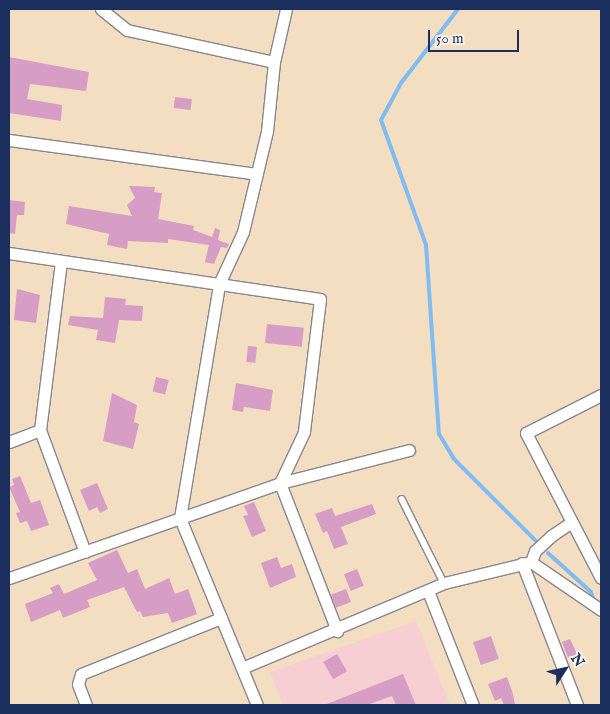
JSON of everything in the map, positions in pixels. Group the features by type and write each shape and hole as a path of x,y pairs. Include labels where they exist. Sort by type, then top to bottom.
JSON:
{"street":[{"path":"101,9 127,30 274,62"},
{"path":"257,705 180,518 219,284 244,232 267,131 274,62 286,9"},
{"path":"9,140 257,174"},
{"path":"9,253 320,300 304,432 280,483 337,630"},
{"path":"61,261 40,430 85,552"},
{"path":"601,395 526,433 601,578"},
{"path":"9,442 40,430"},
{"path":"9,578 280,483 409,450"},
{"path":"242,668 428,592 444,583 526,562 551,536 572,522"},
{"path":"526,562 601,610"},
{"path":"526,562 577,705"},
{"path":"428,592 473,705"},
{"path":"86,705 78,684 82,674 221,618"}],"lane":[{"path":"402,499 444,583"}],"shaded area":[{"path":"416,621 450,705 283,705 270,672"}],"building":[{"path":"9,57 89,72 86,91 30,84 27,99 62,105 61,121 9,113"},
{"path":"175,97 192,99 191,110 174,108"},
{"path":"129,186 155,187 154,192 162,193 158,219 194,226 193,230 212,237 215,228 220,230 218,240 229,244 227,248 221,247 214,264 205,262 209,245 168,239 168,243 128,241 127,249 107,245 109,234 66,224 69,206 132,216 127,205 135,198"},
{"path":"9,200 25,202 24,215 17,215 15,234 9,233"},
{"path":"17,289 40,295 36,323 14,320"},
{"path":"105,297 126,299 125,305 143,306 142,321 119,320 115,343 96,340 98,330 68,325 70,316 103,318"},
{"path":"267,324 304,328 302,347 265,343"},
{"path":"248,346 257,347 255,363 246,362"},
{"path":"156,377 169,380 165,395 153,392"},
{"path":"236,383 273,390 270,411 244,407 243,412 232,410"},
{"path":"112,393 137,405 134,422 139,424 133,449 103,441"},
{"path":"20,476 31,503 40,500 49,525 31,531 27,521 20,523 16,513 20,512 9,487 14,485 12,479"},
{"path":"97,483 108,509 100,513 97,507 89,511 80,490"},
{"path":"254,502 266,531 252,537 243,516 248,515 244,506"},
{"path":"372,504 376,514 341,527 348,544 334,549 327,531 323,533 315,514 332,508 335,516"},
{"path":"117,550 128,573 137,569 145,589 169,578 175,594 188,589 197,614 172,623 168,613 143,617 140,611 137,612 124,587 87,600 90,607 63,618 60,610 31,622 25,604 53,593 50,588 59,584 64,594 97,580 88,563"},
{"path":"277,557 281,568 292,564 296,577 270,588 261,563"},
{"path":"357,569 364,586 351,591 344,574"},
{"path":"346,589 351,602 336,608 331,595"},
{"path":"491,636 499,659 481,665 473,642"},
{"path":"570,639 577,654 568,658 562,642"},
{"path":"337,654 347,671 333,679 323,662"},
{"path":"403,674 416,705 396,705 392,696 367,705 324,705"},
{"path":"507,677 515,705 504,705 501,698 495,701 488,684"}],"waterway":[{"path":"458,9 401,83 381,120 426,245 439,434 454,459 535,540"},
{"path":"548,553 591,592 594,601"}]}
